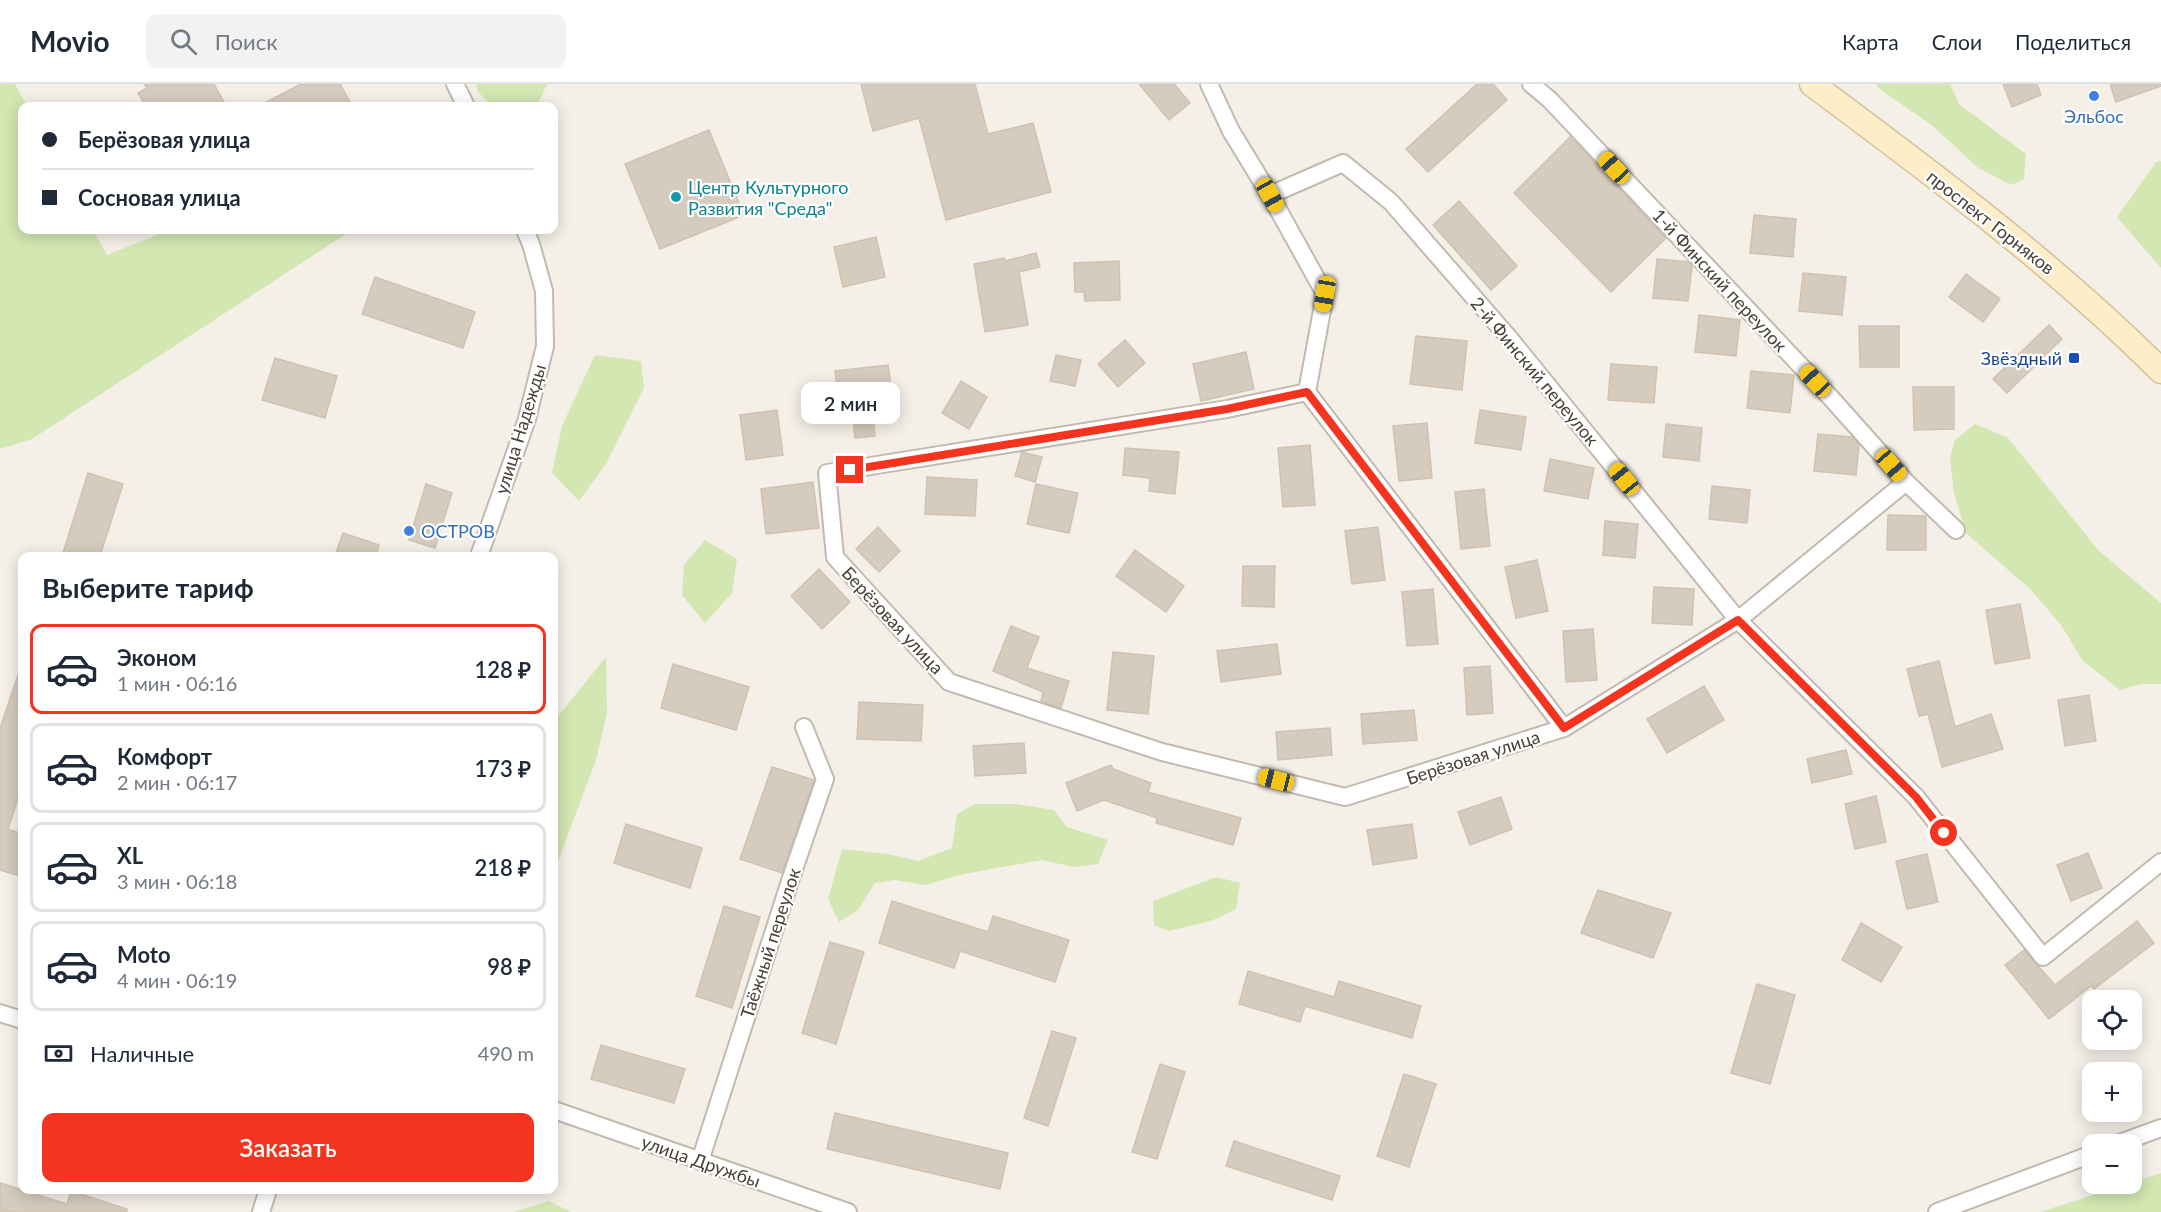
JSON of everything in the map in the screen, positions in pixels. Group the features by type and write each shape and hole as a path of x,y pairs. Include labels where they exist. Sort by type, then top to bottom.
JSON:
{"main road":[{"name":"проспект Горняков","path":"1812,84 2020,243 2115,324 2161,371"}],"street":[{"path":"455,84 464,102"},
{"path":"1209,84 1231,131 1270,195 1325,294 1307,392 1564,728"},
{"name":"1-й Финский переулок","path":"1531,84 1550,100 1799,363 1906,482 1956,530"},
{"name":"2-й Финский переулок","path":"1270,195 1343,163 1391,202 1503,330 1738,620"},
{"name":"улица Надежды","path":"480,552 526,419 545,346 544,291 527,234"},
{"name":"Берёзовая улица","path":"1307,392 1227,409 827,473 835,557 949,682 1162,752 1345,798 1564,728 1738,620 1906,482"},
{"path":"1738,620 1916,797 2043,957 2161,862"},
{"name":"Таёжный переулок","path":"700,1161 825,779 804,727"},
{"path":"0,1013 18,1019"},
{"name":"улица Дружбы","path":"558,1111 848,1212"},
{"path":"2142,1135 2161,1128"},
{"path":"1937,1212 2082,1158"},
{"path":"261,1212 267,1194"}],"green space":[{"path":"0,84 15,84 25,102 18,102 18,234 95,234 107,255 159,234 346,234 32,439 0,449"},
{"path":"476,84 547,84 539,102 488,102 478,92"},
{"path":"1876,84 1950,84 1959,104 2026,154 2024,179 2011,185 1977,167 1933,126 1878,88"},
{"path":"2161,161 2161,268 2117,217 2156,162"},
{"path":"595,355 641,361 644,388 606,464 579,501 552,473 562,426"},
{"path":"1975,424 2008,438 2099,551 2161,603 2161,684 2141,684 2120,690 2083,661 2061,625 2031,590 1966,533 1954,493 1950,457 1955,440"},
{"path":"705,540 737,559 732,593 705,623 682,595 684,565"},
{"path":"606,657 607,713 596,760 558,861 558,716"},
{"path":"975,804 1016,804 1054,810 1067,827 1108,840 1098,864 1074,867 1042,860 964,874 925,885 895,880 875,883 858,910 839,922 828,899 842,849 888,854 918,861 952,848 957,814"},
{"path":"1216,877 1240,883 1236,909 1211,921 1169,931 1154,925 1153,901"},
{"path":"2161,1173 2161,1212 2040,1212 2096,1194 2142,1194 2142,1179"},
{"path":"549,1201 571,1212 513,1212"}],"building":[{"path":"144,84 214,84 224,102 144,102 138,93 147,88"},
{"path":"301,84 340,84 350,102 267,102"},
{"path":"861,84 975,84 988,134 1033,123 1051,192 946,220 919,118 873,131"},
{"path":"1139,84 1174,84 1190,103 1169,120"},
{"path":"1477,84 1493,84 1507,100 1428,172 1406,149"},
{"path":"2003,84 2037,84 2041,95 2012,107"},
{"path":"2110,84 2161,84 2161,86 2116,102"},
{"path":"709,130 744,215 660,249 625,164"},
{"path":"1570,137 1666,238 1611,292 1514,193"},
{"path":"1459,201 1517,266 1491,290 1433,225"},
{"path":"1754,215 1796,219 1793,257 1750,253"},
{"path":"876,237 885,277 843,287 834,247"},
{"path":"1036,253 1040,267 1019,272 1028,325 985,332 974,264 1004,258 1005,261"},
{"path":"1657,259 1689,262 1692,266 1688,301 1653,298"},
{"path":"1119,261 1120,300 1085,301 1084,292 1075,292 1074,263"},
{"path":"1803,273 1846,277 1842,315 1799,311"},
{"path":"1966,274 2000,299 1983,322 1949,297"},
{"path":"375,277 475,312 463,348 362,314"},
{"path":"1699,315 1740,320 1736,356 1695,352"},
{"path":"2049,325 2062,339 2007,393 1993,379"},
{"path":"1859,326 1899,326 1899,367 1860,367"},
{"path":"1416,336 1467,341 1462,390 1410,384"},
{"path":"1125,340 1145,363 1118,387 1098,364"},
{"path":"1246,352 1254,389 1201,401 1193,364"},
{"path":"1056,355 1081,360 1075,386 1050,381"},
{"path":"275,358 337,376 325,418 262,400"},
{"path":"1611,364 1657,367 1654,403 1608,400"},
{"path":"888,365 894,405 872,407 875,436 855,438 852,409 840,410 835,371"},
{"path":"1751,371 1794,375 1790,413 1747,408"},
{"path":"961,381 987,397 969,429 942,413"},
{"path":"1913,387 1954,387 1954,429 1914,430"},
{"path":"777,410 783,455 746,460 740,415"},
{"path":"1480,410 1526,417 1521,450 1475,443"},
{"path":"1427,423 1432,478 1399,481 1393,426"},
{"path":"1666,424 1702,428 1699,461 1663,457"},
{"path":"1818,434 1852,437 1859,445 1856,475 1814,471"},
{"path":"1310,445 1315,505 1283,507 1278,448"},
{"path":"1125,448 1179,452 1175,494 1149,491 1150,478 1123,475"},
{"path":"1022,452 1042,457 1035,482 1015,476"},
{"path":"1550,459 1594,468 1588,499 1544,491"},
{"path":"88,473 123,484 101,552 63,552"},
{"path":"927,477 977,480 975,516 925,514"},
{"path":"813,482 819,528 766,534 761,489"},
{"path":"426,484 452,493 435,548 409,540"},
{"path":"1036,484 1078,493 1069,533 1027,524"},
{"path":"1712,486 1750,490 1747,523 1709,519"},
{"path":"1484,489 1490,546 1461,549 1455,492"},
{"path":"1888,515 1926,516 1926,550 1887,550"},
{"path":"1605,521 1638,524 1635,558 1603,555"},
{"path":"878,527 900,551 879,572 856,549"},
{"path":"1378,527 1385,580 1352,584 1345,531"},
{"path":"343,533 379,545 377,552 336,552"},
{"path":"1135,550 1184,586 1166,612 1116,576"},
{"path":"1537,560 1548,611 1516,618 1505,567"},
{"path":"1243,566 1275,566 1274,607 1242,606"},
{"path":"819,569 850,602 822,629 791,596"},
{"path":"1654,587 1694,589 1692,625 1652,623"},
{"path":"1433,589 1438,644 1407,646 1402,592"},
{"path":"2020,604 2030,658 1995,664 1986,610"},
{"path":"1011,626 1039,637 1027,668 1069,681 1061,708 1041,701 1043,692 993,671"},
{"path":"1593,629 1597,680 1566,682 1563,631"},
{"path":"1277,644 1281,674 1221,682 1217,651"},
{"path":"1113,652 1154,656 1148,714 1107,710"},
{"path":"1939,661 1955,727 1991,714 2003,749 1942,767 1928,714 1919,716 1907,669"},
{"path":"673,664 749,687 736,730 661,708"},
{"path":"1490,666 1493,713 1467,715 1464,668"},
{"path":"18,675 18,799 8,829 18,833 18,876 0,870 0,728"},
{"path":"1704,686 1724,720 1667,753 1647,719"},
{"path":"2089,695 2096,741 2065,746 2058,700"},
{"path":"859,702 923,705 921,741 857,739"},
{"path":"1414,710 1417,740 1363,744 1361,714"},
{"path":"1330,728 1332,755 1278,760 1276,732"},
{"path":"1024,743 1026,773 975,776 973,746"},
{"path":"1846,750 1852,774 1812,783 1807,759"},
{"path":"1111,765 1113,769 1151,783 1148,792 1241,818 1233,845 1156,823 1157,818 1104,800 1077,811 1066,783"},
{"path":"772,767 814,780 782,873 740,859"},
{"path":"1876,796 1886,842 1855,849 1845,804"},
{"path":"1501,797 1512,829 1470,845 1458,812"},
{"path":"626,824 702,848 690,888 614,863"},
{"path":"1412,824 1417,858 1373,865 1367,830"},
{"path":"2088,853 2102,888 2071,901 2057,865"},
{"path":"1927,854 1938,902 1907,909 1896,861"},
{"path":"1598,890 1671,913 1653,958 1581,933"},
{"path":"892,901 988,932 993,916 1069,940 1055,982 960,951 954,968 879,943"},
{"path":"724,906 760,917 732,1008 696,996"},
{"path":"2137,921 2154,943 2094,989 2091,986 2082,990 2082,993 2049,1019 2005,965 2024,950 2055,985"},
{"path":"1861,923 1902,947 1881,982 1842,960"},
{"path":"830,942 864,952 836,1044 802,1033"},
{"path":"1248,971 1334,997 1339,981 1421,1006 1412,1038 1305,1006 1300,1022 1239,1004"},
{"path":"1757,984 1795,995 1770,1084 1731,1073"},
{"path":"1052,1031 1076,1038 1048,1126 1024,1118"},
{"path":"601,1045 685,1069 674,1103 591,1079"},
{"path":"1160,1064 1185,1072 1157,1159 1132,1152"},
{"path":"1404,1074 1436,1084 1409,1167 1377,1156"},
{"path":"835,1113 1008,1153 1000,1189 827,1149"},
{"path":"1234,1141 1340,1176 1332,1200 1226,1166"},
{"path":"0,1183 18,1189 18,1194 35,1194 67,1204 70,1194 80,1194 127,1209 127,1212 0,1212"}],"place":[{"name":"Эльбос","path":"2094,96"},
{"name":"Центр Культурного Развития \"Среда\"","path":"676,197"},
{"name":"Звёздный","path":"2074,358"},
{"name":"ОСТРОВ","path":"409,531"}],"route":[{"path":"850,470 1227,409 1307,392 1564,728 1738,620 1916,797 1944,833"}]}
